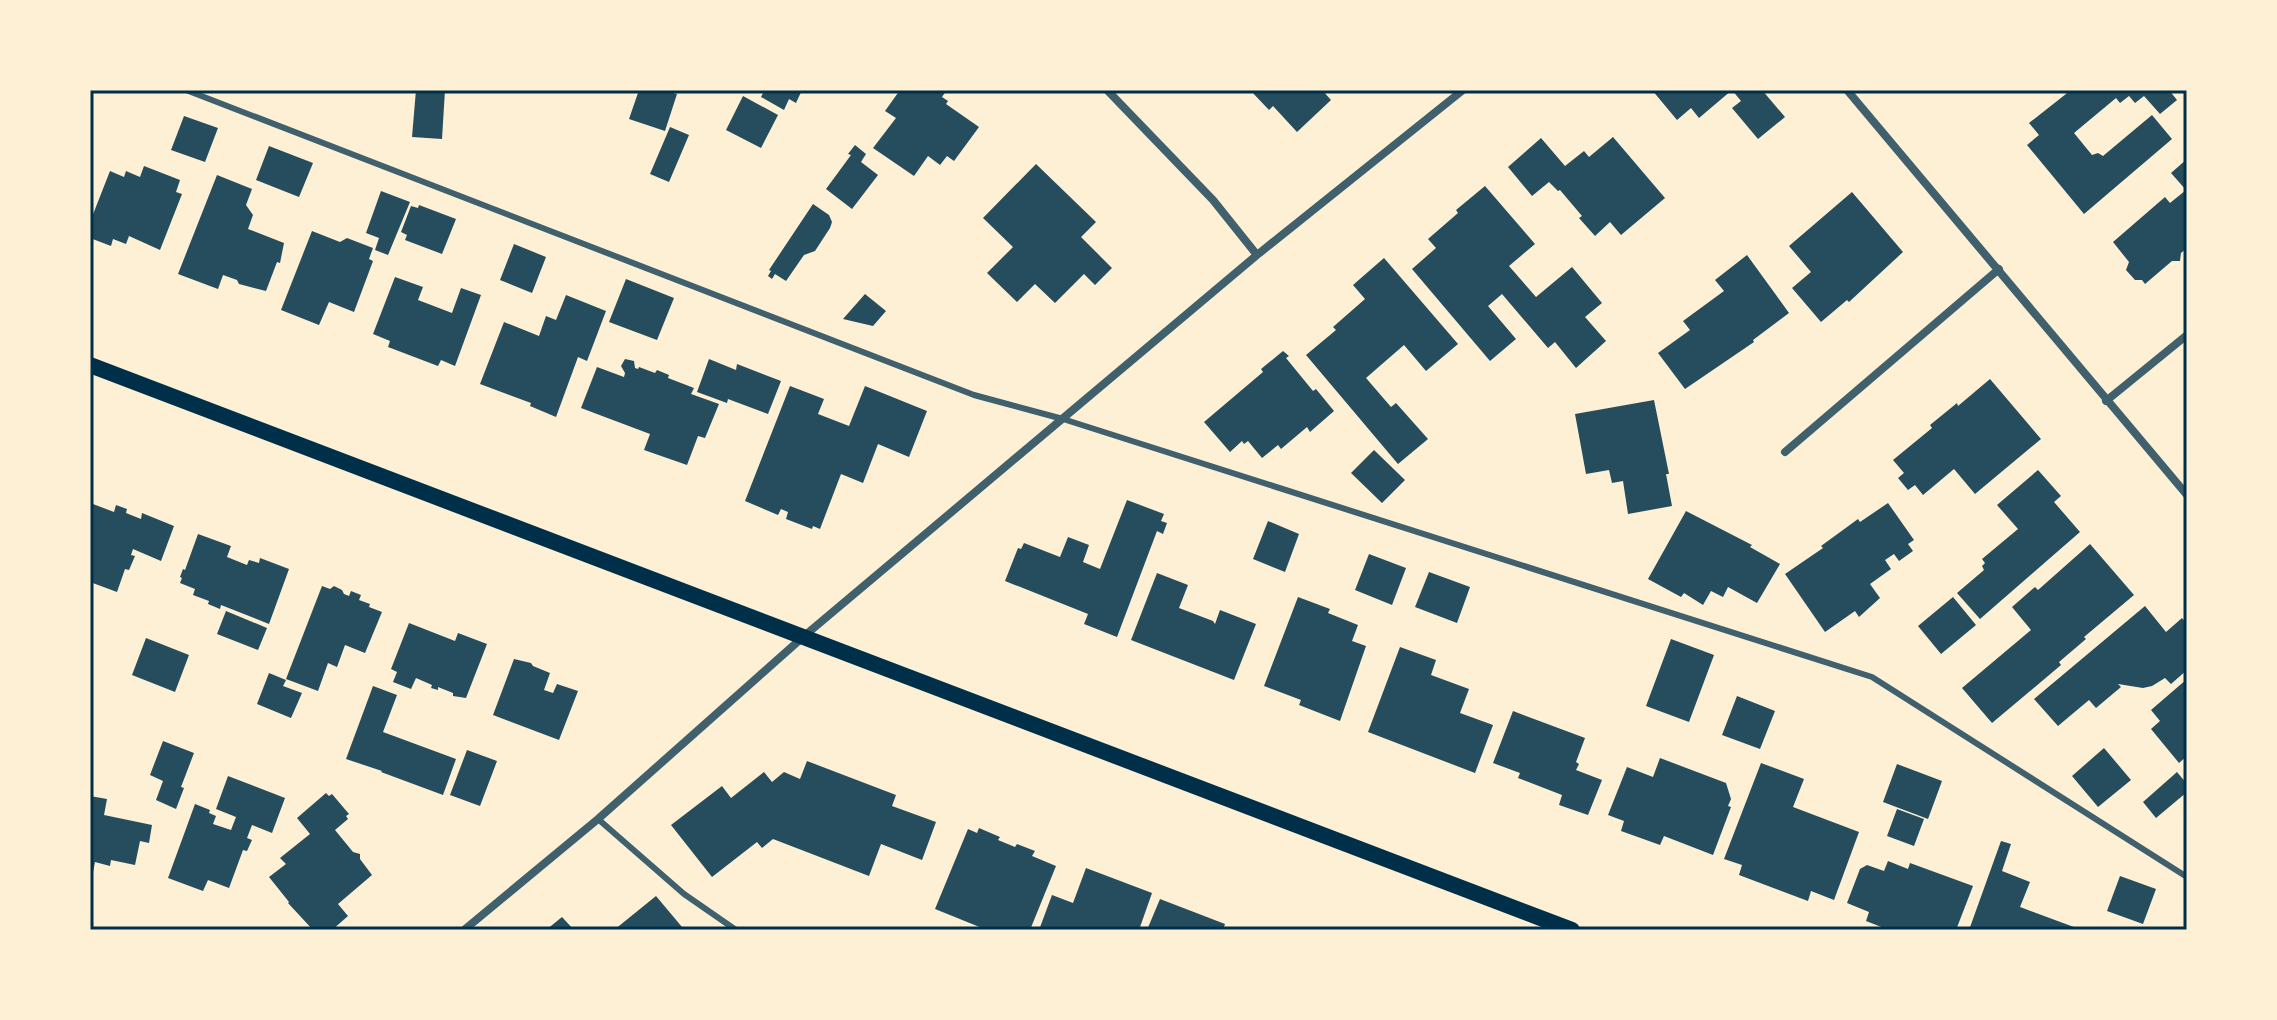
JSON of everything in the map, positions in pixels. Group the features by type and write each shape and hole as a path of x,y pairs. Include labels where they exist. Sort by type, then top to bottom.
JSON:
{"main road":[{"path":"90,365 1572,930"}],"street":[{"path":"1107,90 1213,200 1257,255"},
{"path":"464,930 598,819 803,637 1257,255 1463,90"},
{"path":"1847,90 2187,495"},
{"path":"1785,452 1999,269"},
{"path":"2106,401 2187,335"}],"lane":[{"path":"186,90 974,395 1063,419 1872,677 2187,877"},
{"path":"598,819 684,894 736,930"}],"building":[{"path":"416,90 445,90 442,139 412,137"},
{"path":"639,90 663,90 677,94 665,131 629,119"},
{"path":"758,90 802,90 796,103 789,99 784,110 761,97 763,93"},
{"path":"900,90 944,90 942,97 948,101 946,104 979,127 954,161 947,156 940,165 928,156 914,176 873,148 896,118 885,111"},
{"path":"1250,90 1322,90 1331,100 1297,132 1273,106 1269,110"},
{"path":"1652,90 1732,90 1699,118 1691,108 1677,120"},
{"path":"1732,90 1762,90 1785,117 1758,139 1732,108 1741,101"},
{"path":"2071,90 2169,90 2177,100 2160,114 2144,96 2135,103 2129,96 2120,103 2116,98 2074,133 2092,155 2098,153 2103,156 2152,115 2172,139 2084,214 2027,145 2039,135 2029,123"},
{"path":"743,96 778,115 761,148 726,130"},
{"path":"184,116 218,128 205,162 171,150"},
{"path":"670,127 689,135 669,182 650,174"},
{"path":"1613,137 1665,198 1621,235 1610,222 1595,236 1560,190 1549,182 1532,196 1508,167 1541,138 1565,166 1584,151 1589,157"},
{"path":"855,145 866,154 861,162 878,175 852,209 826,189"},
{"path":"269,146 313,163 299,197 256,180"},
{"path":"2187,159 2187,248 2181,253 2180,261 2172,261 2145,284 2142,280 2135,280 2126,270 2129,262 2113,242 2165,197 2170,203 2186,190 2171,173"},
{"path":"1036,164 1096,222 1081,237 1112,268 1095,285 1084,274 1055,303 1035,284 1017,302 987,273 1013,247 983,218"},
{"path":"144,166 180,180 176,192 182,194 160,250 129,236 126,244 113,239 111,246 90,238 90,222 110,171 124,177 126,171 140,177"},
{"path":"217,175 252,189 246,205 253,215 248,229 284,243 280,263 277,262 266,291 239,284 237,280 223,275 218,289 178,274"},
{"path":"1485,186 1535,244 1509,266 1536,297 1572,267 1602,303 1585,317 1606,341 1576,368 1555,342 1548,348 1502,294 1488,306 1516,339 1490,361 1412,269 1436,248 1428,239"},
{"path":"381,191 410,202 388,255 375,250 379,238 366,233"},
{"path":"1852,192 1903,252 1849,302 1847,300 1821,322 1792,288 1811,272 1789,246"},
{"path":"813,204 829,215 832,222 830,228 815,251 804,255 786,281 775,274 772,279 768,276 769,270"},
{"path":"419,205 456,219 442,254 405,240 407,235 401,232 411,206 418,208"},
{"path":"312,231 340,242 347,238 373,248 369,259 373,261 354,312 329,302 319,325 281,310"},
{"path":"514,244 546,257 532,293 500,280"},
{"path":"1747,255 1789,313 1754,342 1685,389 1658,353 1690,330 1683,321 1724,291 1715,280"},
{"path":"1384,258 1458,344 1426,371 1404,345 1366,378 1391,407 1396,403 1428,439 1398,464 1306,355 1336,330 1333,327 1365,299 1353,285"},
{"path":"395,277 423,287 418,300 452,313 461,288 481,295 455,366 441,360 438,366 388,347 390,341 373,334"},
{"path":"626,279 674,298 657,340 609,322"},
{"path":"865,294 886,311 873,326 843,319"},
{"path":"566,295 606,311 587,361 578,357 556,417 530,406 531,403 480,384 504,322 539,336 546,316 556,320"},
{"path":"1283,351 1313,391 1316,389 1334,411 1310,432 1307,427 1281,449 1278,445 1262,458 1248,441 1244,444 1242,441 1230,452 1204,422"},
{"path":"625,359 634,361 635,368 655,373 657,370 669,375 668,378 694,388 691,394 719,404 705,438 698,436 687,465 644,450 650,434 581,408 597,367 624,377 621,366"},
{"path":"709,359 736,370 737,364 781,381 768,414 728,399 727,403 697,392"},
{"path":"1990,379 2041,439 1975,494 1954,469 1923,495 1915,485 1908,490 1898,478 1904,473 1893,460 1932,428 1930,425"},
{"path":"790,386 824,399 818,414 849,426 865,386 927,411 909,457 878,444 863,483 841,474 820,529 786,519 788,512 781,509 778,515 745,501"},
{"path":"1654,400 1672,506 1628,514 1623,481 1612,483 1609,470 1586,474 1575,414"},
{"path":"1374,450 1405,480 1382,503 1351,473"},
{"path":"2038,470 2061,496 2054,502 2080,532 1980,619 1957,593 1984,570 1982,559 2018,529 1997,505"},
{"path":"1127,500 1164,514 1161,521 1167,523 1163,534 1157,531 1117,637 1084,624 1088,614 1005,581 1018,548 1021,549 1024,543 1060,557 1068,537 1089,545 1083,562 1100,569"},
{"path":"1888,503 1914,540 1908,544 1913,551 1899,561 1894,554 1885,560 1891,569 1870,584 1880,598 1859,617 1855,611 1825,632 1785,574 1858,519 1860,522"},
{"path":"93,504 114,512 116,505 141,519 142,513 174,526 161,561 133,549 131,555 135,556 129,570 125,569 117,592 90,582 90,510"},
{"path":"1686,511 1752,545 1750,547 1780,564 1757,603 1728,587 1723,597 1711,591 1703,605 1684,593 1681,597 1648,579"},
{"path":"1268,521 1299,534 1285,572 1253,559"},
{"path":"198,534 231,546 227,557 247,565 249,560 259,563 260,558 289,569 269,624 221,605 220,609 208,604 209,601 193,595 195,589 180,583"},
{"path":"2090,544 2134,595 2084,637 2086,639 2059,662 2061,665 1992,723 1962,688 2031,630 2012,607 2035,587 2038,590"},
{"path":"1369,554 1406,568 1392,605 1355,590"},
{"path":"1429,572 1470,587 1457,623 1415,607"},
{"path":"1157,573 1188,585 1179,608 1215,624 1220,610 1256,624 1234,680 1131,640"},
{"path":"322,586 330,589 334,586 349,596 351,591 361,595 359,600 382,612 365,653 345,645 337,667 328,663 318,691 286,679"},
{"path":"1298,597 1330,609 1328,613 1358,625 1352,641 1366,646 1340,721 1299,705 1301,700 1264,686"},
{"path":"1953,597 1976,625 1941,654 1918,626"},
{"path":"2145,606 2166,632 2182,618 2187,624 2187,670 2171,684 2165,678 2143,688 2118,684 2121,687 2096,708 2089,700 2058,726 2034,699"},
{"path":"226,611 267,628 258,650 217,634"},
{"path":"409,623 455,641 458,633 487,644 466,698 453,696 453,693 438,687 438,690 431,688 432,685 416,678 411,689 393,682 397,672 391,669"},
{"path":"146,638 189,655 175,692 132,675"},
{"path":"1671,639 1714,655 1689,722 1646,706"},
{"path":"1400,647 1436,660 1431,675 1469,689 1460,713 1493,725 1475,773 1368,732"},
{"path":"514,659 531,663 550,673 544,690 553,693 557,684 578,691 559,740 493,715"},
{"path":"269,673 286,680 283,686 302,693 291,718 257,704"},
{"path":"2187,679 2187,756 2179,763 2151,729 2160,721 2151,710"},
{"path":"373,686 397,695 383,732 456,759 443,795 346,759"},
{"path":"1737,696 1775,711 1760,749 1722,735"},
{"path":"1513,711 1585,738 1576,770 1602,780 1588,815 1559,805 1562,795 1518,778 1520,773 1493,763"},
{"path":"163,741 194,753 176,809 156,800 163,781 150,775"},
{"path":"2104,748 2131,780 2098,807 2072,776"},
{"path":"467,750 497,761 480,806 450,795"},
{"path":"1660,758 1726,783 1731,799 1728,806 1731,807 1713,855 1664,836 1660,845 1621,831 1624,821 1608,815 1627,767 1653,777"},
{"path":"807,761 896,795 892,806 936,822 922,860 881,844 869,876 773,839 762,848 757,842 712,877 671,825 722,786 731,798 764,772 772,782 784,772 800,779"},
{"path":"1761,763 1804,779 1793,807 1859,832 1834,900 1811,891 1808,901 1739,875 1742,865 1724,859"},
{"path":"1897,764 1942,781 1928,819 1883,802"},
{"path":"2177,772 2187,784 2187,792 2156,818 2143,802"},
{"path":"228,776 285,798 272,833 252,825 247,838 252,840 247,851 243,850 229,888 208,880 203,891 168,878 195,804 216,816 213,824 231,830 236,817 216,809"},
{"path":"326,793 329,796 332,794 349,814 346,816 348,819 335,830 353,852 360,854 360,859 372,875 338,904 348,916 332,930 313,930 269,877 286,864 280,858 310,834 297,818"},
{"path":"90,796 107,799 104,815 152,825 149,843 140,841 135,865 111,860 110,866 95,862 93,872 90,871"},
{"path":"1897,809 1924,819 1914,846 1887,836"},
{"path":"979,828 1015,847 1017,844 1035,851 1032,856 1056,866 1030,930 987,930 935,909 968,829 977,833"},
{"path":"2001,841 2011,844 2002,871 2030,882 2020,907 2082,930 1969,930"},
{"path":"1888,861 1908,869 1910,863 1973,886 1956,930 1889,930 1866,921 1869,912 1847,903 1860,869 1867,865 1884,871"},
{"path":"1086,868 1152,893 1139,930 1039,930 1052,895 1073,903"},
{"path":"2120,876 2156,889 2143,924 2107,911"},
{"path":"656,896 682,927 678,930 614,930"},
{"path":"1160,899 1225,924 1223,930 1147,930"},
{"path":"562,917 574,930 546,930"}]}
